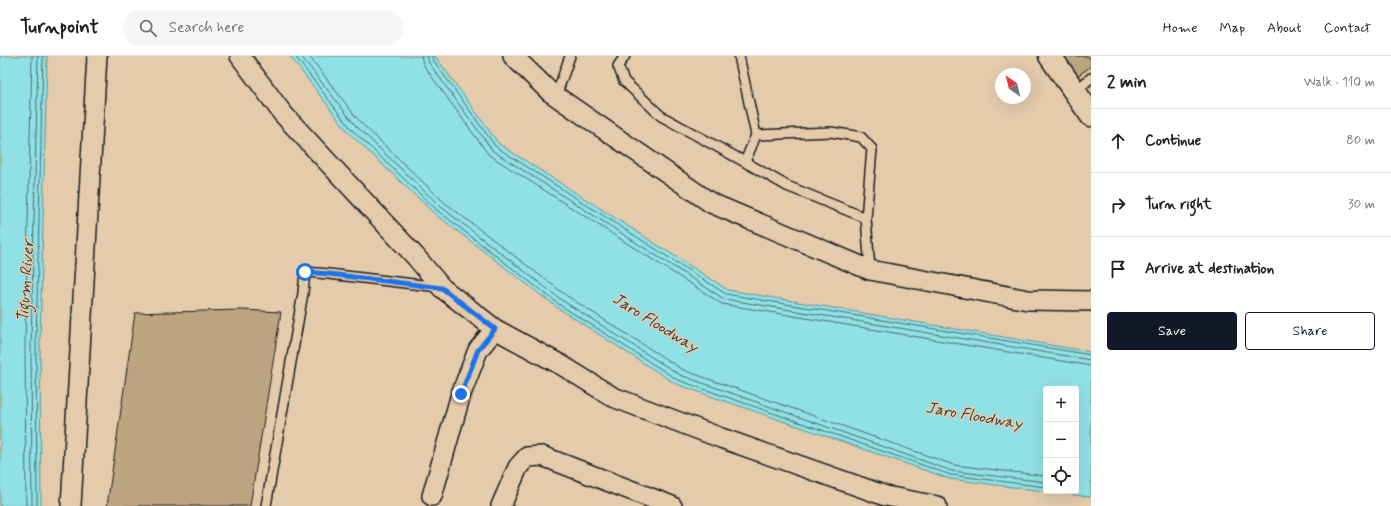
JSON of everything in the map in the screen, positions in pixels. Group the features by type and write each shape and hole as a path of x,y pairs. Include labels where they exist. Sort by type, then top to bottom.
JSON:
{"main road":[{"path":"1050,56 1083,85 1091,114"}],"street":[{"path":"71,506 97,56"},
{"path":"240,56 283,114 415,256 442,288 495,329 563,366 613,397 721,438 886,496 937,506"},
{"path":"513,56 550,92 711,203 870,270 1028,300 1091,301"},
{"path":"432,496 461,394 478,350 495,329"},
{"path":"501,506 518,466 527,457 542,456 672,506"}],"lane":[{"path":"556,96 570,56"},
{"path":"624,56 618,66 624,81 661,116 787,186 866,218"},
{"path":"739,56 756,135 745,162"},
{"path":"756,135 831,132 861,137 872,149 866,218 870,270"},
{"path":"266,506 303,293 305,272 442,288"}],"shaded area":[{"path":"1058,56 1091,56 1091,101"}],"water":[{"name":"Tigum River","path":"0,56 47,56 40,343 41,506 0,506"},
{"name":"Jaro Floodway","path":"290,56 435,56 499,144 728,290 1091,352 1091,497 1068,494 1079,494 1079,386 1043,386 1043,491 950,479 676,384 558,308 435,214 349,133"}],"building":[{"path":"1061,56 1088,56 1091,60 1091,66 1076,77"},
{"path":"241,310 281,312 250,506 107,506 135,313"}],"route":[{"path":"305,272 442,288 495,329 478,350 461,394"}]}
